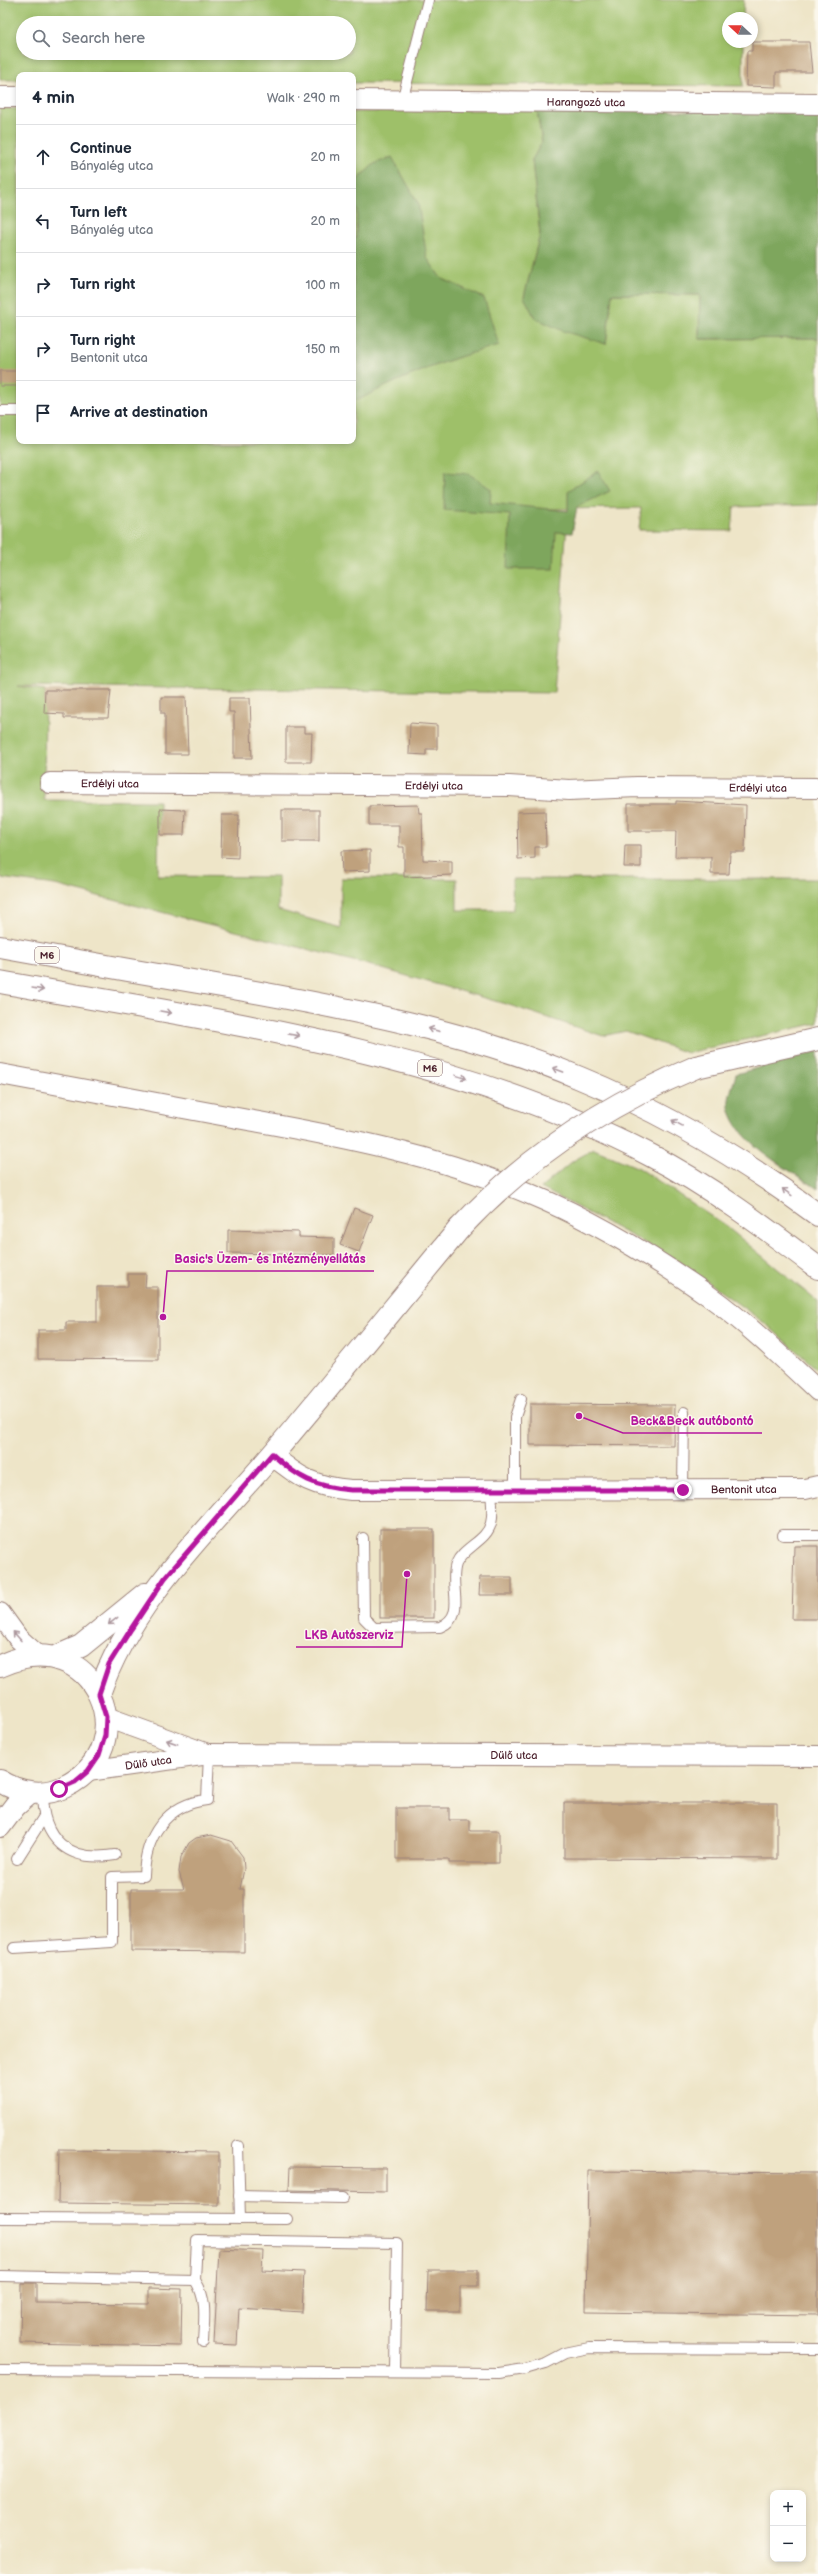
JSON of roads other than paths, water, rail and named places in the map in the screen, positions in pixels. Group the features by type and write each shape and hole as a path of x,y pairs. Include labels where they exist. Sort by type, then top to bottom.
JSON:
{"main road":[{"name":"M6","path":"0,947 322,1004 411,1024 490,1046 579,1077 674,1122 743,1162 818,1216"},
{"name":"M6","path":"0,982 312,1039 399,1059 478,1082 537,1104 650,1155 725,1199 818,1268"},
{"path":"99,1694 109,1664 165,1578 272,1454 459,1229 489,1196 555,1142 636,1094 696,1067 818,1039"},
{"path":"0,1666 18,1658 47,1656 82,1646 165,1578"},
{"path":"0,1781 11,1788 36,1793 59,1789 75,1782 88,1771 99,1755 105,1736 106,1717 99,1694 88,1678 74,1665 47,1656"},
{"path":"0,1826 15,1806 36,1793"}],"street":[{"path":"0,97 16,97"},
{"name":"Harangozó utca","path":"356,100 818,104"},
{"name":"Erdélyi utca","path":"50,783 509,786 569,790 637,787 818,788"},
{"path":"0,1074 374,1144 452,1166 530,1194 628,1244 710,1297 755,1333 818,1391"},
{"name":"Bentonit utca","path":"272,1454 304,1480 329,1488 351,1490 805,1489 818,1486"},
{"path":"0,1613 18,1638 47,1656"},
{"name":"Dűlő utca","path":"106,1717 209,1754"},
{"name":"Dűlő utca","path":"88,1771 209,1754 818,1756"}],"lane":[{"path":"402,101 428,0"},
{"path":"0,411 16,411"},
{"path":"515,1489 515,1417 521,1399"},
{"path":"683,1490 684,1412"},
{"path":"363,1538 364,1618 368,1625 374,1628 440,1628 447,1624 456,1609 456,1565 460,1557 487,1532 491,1523 491,1489"},
{"path":"783,1535 818,1535"},
{"path":"14,1948 112,1942 112,1877 144,1876 148,1847 164,1819 186,1805 207,1800 209,1754"},
{"path":"36,1793 43,1818 55,1838 68,1850 94,1857 115,1855"},
{"path":"17,1859 43,1818"},
{"path":"238,2146 240,2218"},
{"path":"239,2196 343,2198"},
{"path":"0,2218 287,2219"},
{"path":"204,2342 205,2303 203,2292 196,2280 197,2240 397,2243 395,2372"},
{"path":"0,2276 196,2280"},
{"path":"0,2370 498,2373 525,2369 546,2363 564,2353 589,2348 818,2349"}],"place":[{"name":"Basic's Üzem- és Intézményellátás","path":"163,1317"},
{"name":"Beck&Beck autóbontó","path":"579,1416"},
{"name":"LKB Autószerviz","path":"407,1574"}]}
